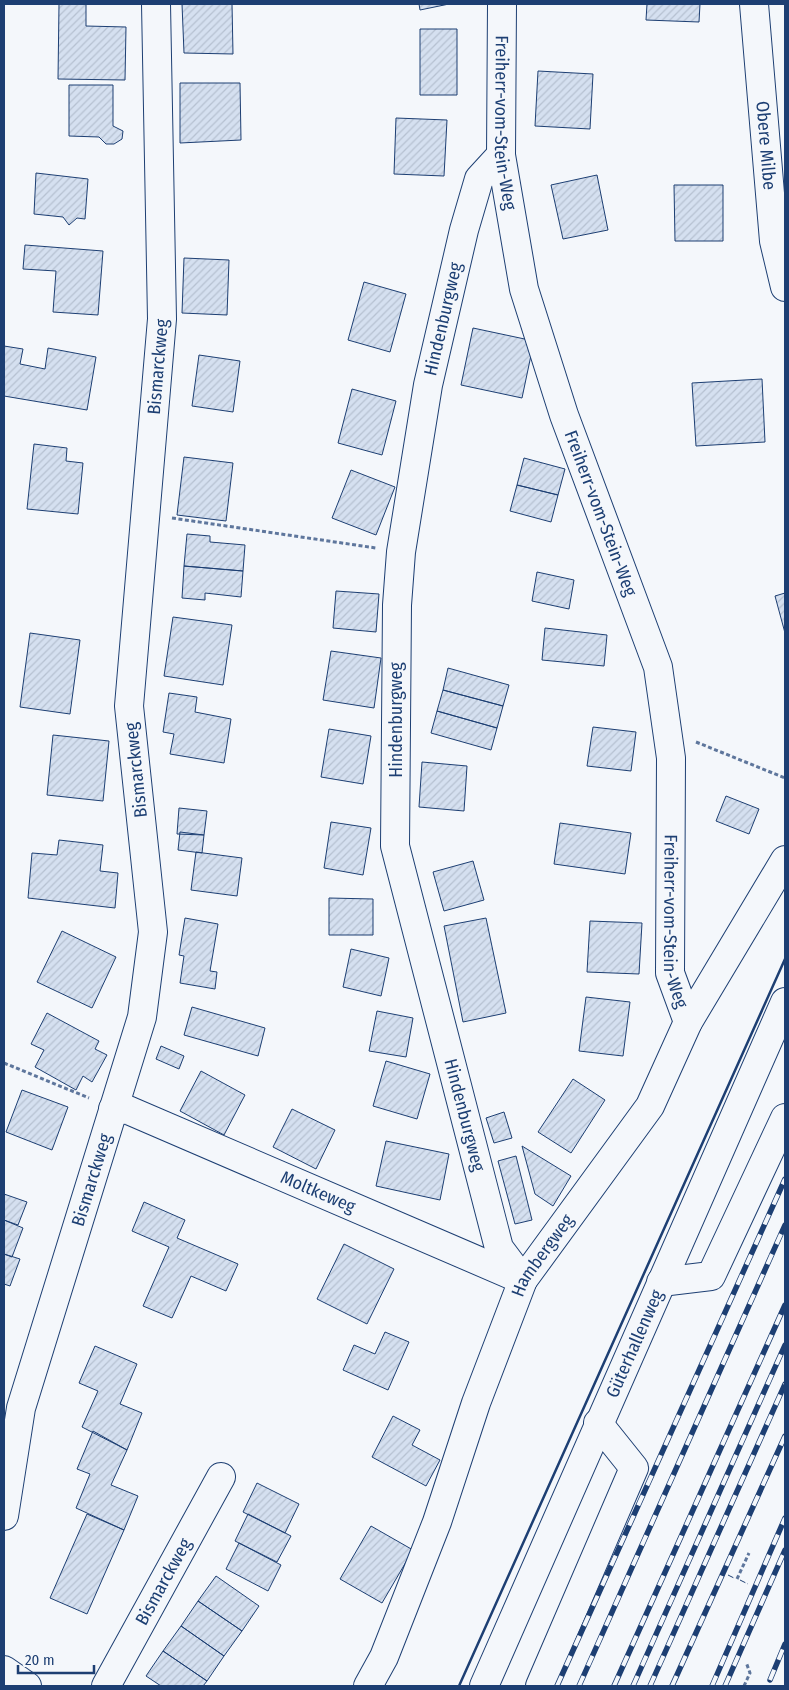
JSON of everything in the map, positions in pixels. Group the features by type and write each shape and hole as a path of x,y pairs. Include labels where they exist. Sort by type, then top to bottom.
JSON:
{"street":[{"name":"Bismarckweg","path":"4,1516 13,1402 113,1109 142,1017 153,932 129,706 162,319 156,4"},
{"name":"Freiherr-vom-Stein-Weg","path":"502,4 501,155 524,289 564,415 658,667 671,758 670,972 688,1022"},
{"name":"Obere Milbe","path":"754,4 774,241 785,287"},
{"name":"Hindenburgweg","path":"501,155 479,179 464,230 428,385 401,552 397,605 395,846 499,1248 523,1280"},
{"name":"Hambergweg","path":"368,1686 384,1657 437,1522 476,1403 523,1280 650,1106 688,1022 785,860"},
{"name":"Güterhallenweg","path":"484,1686 598,1423 785,1002"},
{"name":"Moltkeweg","path":"113,1109 128,1110 523,1280"},
{"path":"661,1282 711,1276 785,1118"},
{"path":"540,1686 634,1468 598,1423"},
{"name":"Bismarckweg","path":"106,1686 222,1477"},
{"path":"4,1670 26,1686"}],"path":[{"path":"145,514 401,552"},
{"path":"667,730 785,778"},
{"path":"4,1063 113,1109"},
{"path":"737,1579 749,1553"},
{"path":"744,1686 750,1673 746,1662"}],"building":[{"path":"59,4 86,4 86,26 126,27 125,80 58,79"},
{"path":"182,4 232,4 233,54 184,53"},
{"path":"419,4 449,4 420,10"},
{"path":"647,4 700,4 699,22 646,20"},
{"path":"420,29 457,29 457,95 420,95"},
{"path":"538,71 593,74 590,129 535,126"},
{"path":"180,83 240,83 241,140 180,143"},
{"path":"69,85 113,85 113,126 123,131 122,139 114,144 106,144 99,137 69,136"},
{"path":"396,118 447,120 444,176 394,174"},
{"path":"36,173 88,179 85,219 77,218 69,225 63,217 34,214"},
{"path":"597,175 608,230 563,239 551,185"},
{"path":"674,185 723,185 723,241 675,241"},
{"path":"25,245 103,251 98,315 53,312 56,271 23,269"},
{"path":"184,258 229,260 227,315 182,313"},
{"path":"364,282 406,294 390,352 348,340"},
{"path":"473,328 534,341 522,398 461,385"},
{"path":"4,346 23,349 20,364 45,369 48,348 96,357 87,410 4,396"},
{"path":"199,355 240,361 233,412 192,406"},
{"path":"762,379 765,442 696,446 692,383"},
{"path":"352,389 396,401 382,455 338,443"},
{"path":"34,444 67,448 66,461 83,463 78,514 27,509"},
{"path":"184,457 233,463 226,521 177,515"},
{"path":"524,458 565,469 558,495 517,485"},
{"path":"351,470 395,487 376,535 332,518"},
{"path":"517,485 558,495 551,522 510,511"},
{"path":"187,534 210,536 210,542 245,545 243,571 184,566"},
{"path":"184,566 243,571 241,597 205,593 205,600 182,598"},
{"path":"537,572 574,580 569,609 532,601"},
{"path":"336,591 379,594 376,632 333,628"},
{"path":"785,593 785,633 775,596"},
{"path":"173,617 232,625 223,685 164,676"},
{"path":"545,628 607,635 604,666 542,660"},
{"path":"30,633 80,640 70,714 20,707"},
{"path":"331,651 381,658 374,708 323,700"},
{"path":"448,668 509,685 503,706 443,690"},
{"path":"443,690 503,706 497,728 437,711"},
{"path":"169,693 197,697 195,712 231,719 224,763 170,754 174,734 163,732"},
{"path":"437,711 497,728 491,750 431,733"},
{"path":"593,727 636,732 631,771 587,766"},
{"path":"329,729 371,736 363,784 321,777"},
{"path":"53,735 109,741 103,801 47,795"},
{"path":"422,762 467,766 464,811 419,807"},
{"path":"726,796 759,809 749,834 716,821"},
{"path":"179,808 207,811 204,835 177,834"},
{"path":"331,822 371,828 363,875 324,868"},
{"path":"560,823 631,833 625,874 554,864"},
{"path":"180,832 204,835 202,853 178,850"},
{"path":"59,840 103,845 100,871 118,873 115,908 28,898 32,853 57,855"},
{"path":"196,852 242,858 237,896 191,890"},
{"path":"473,861 484,900 444,911 433,872"},
{"path":"329,898 373,899 373,935 329,935"},
{"path":"185,918 218,924 210,971 217,972 215,989 180,983 184,956 179,955"},
{"path":"486,918 506,1013 463,1022 444,926"},
{"path":"590,921 642,923 639,974 587,972"},
{"path":"62,931 116,957 92,1008 37,982"},
{"path":"351,949 389,958 381,996 343,987"},
{"path":"586,997 630,1002 623,1056 579,1051"},
{"path":"192,1007 265,1028 258,1056 184,1035"},
{"path":"377,1011 413,1018 406,1057 369,1051"},
{"path":"47,1013 99,1041 95,1049 107,1055 92,1082 83,1076 76,1090 35,1067 44,1050 31,1044"},
{"path":"161,1046 184,1056 179,1069 156,1059"},
{"path":"386,1061 430,1074 417,1119 373,1106"},
{"path":"201,1071 245,1095 224,1135 180,1111"},
{"path":"573,1079 605,1100 571,1153 538,1132"},
{"path":"22,1090 68,1107 52,1150 6,1132"},
{"path":"292,1109 335,1130 316,1169 273,1147"},
{"path":"504,1112 512,1138 494,1143 486,1118"},
{"path":"386,1141 449,1154 440,1200 376,1186"},
{"path":"522,1146 571,1176 553,1206 535,1194"},
{"path":"516,1156 532,1220 515,1224 498,1161"},
{"path":"4,1194 27,1202 18,1225 4,1220"},
{"path":"144,1202 185,1220 177,1238 238,1264 226,1291 191,1276 172,1318 143,1306 169,1247 132,1231"},
{"path":"4,1220 23,1228 12,1257 4,1254"},
{"path":"344,1244 394,1269 367,1324 317,1299"},
{"path":"4,1254 20,1259 10,1286 4,1284"},
{"path":"385,1332 409,1342 388,1390 343,1370 354,1345 375,1354"},
{"path":"95,1346 137,1364 120,1404 142,1413 127,1450 82,1427 98,1391 79,1383"},
{"path":"393,1416 420,1430 412,1445 440,1460 426,1486 372,1457"},
{"path":"93,1431 127,1450 111,1485 138,1496 124,1530 76,1508 90,1474 77,1469"},
{"path":"257,1483 299,1504 285,1533 243,1512"},
{"path":"87,1514 124,1530 87,1614 50,1598"},
{"path":"248,1514 291,1536 277,1562 235,1541"},
{"path":"371,1526 413,1550 382,1603 340,1579"},
{"path":"239,1543 281,1565 268,1591 226,1569"},
{"path":"216,1576 259,1606 242,1631 198,1601"},
{"path":"198,1601 242,1631 224,1656 181,1626"},
{"path":"181,1626 224,1656 207,1681 163,1651"},
{"path":"163,1651 207,1681 203,1686 161,1686 146,1676"}],"railway":[{"path":"557,1686 785,1179"},
{"path":"579,1686 785,1225"},
{"path":"614,1686 785,1305"},
{"path":"633,1686 785,1345"},
{"path":"650,1686 785,1384"},
{"path":"672,1686 785,1436"},
{"path":"712,1686 785,1518"},
{"path":"725,1686 785,1550"},
{"path":"770,1680 785,1644"}],"fence":[{"path":"728,1575 734,1578"},
{"path":"740,1580 748,1584"}],"wall":[{"path":"459,1686 785,959"}]}
